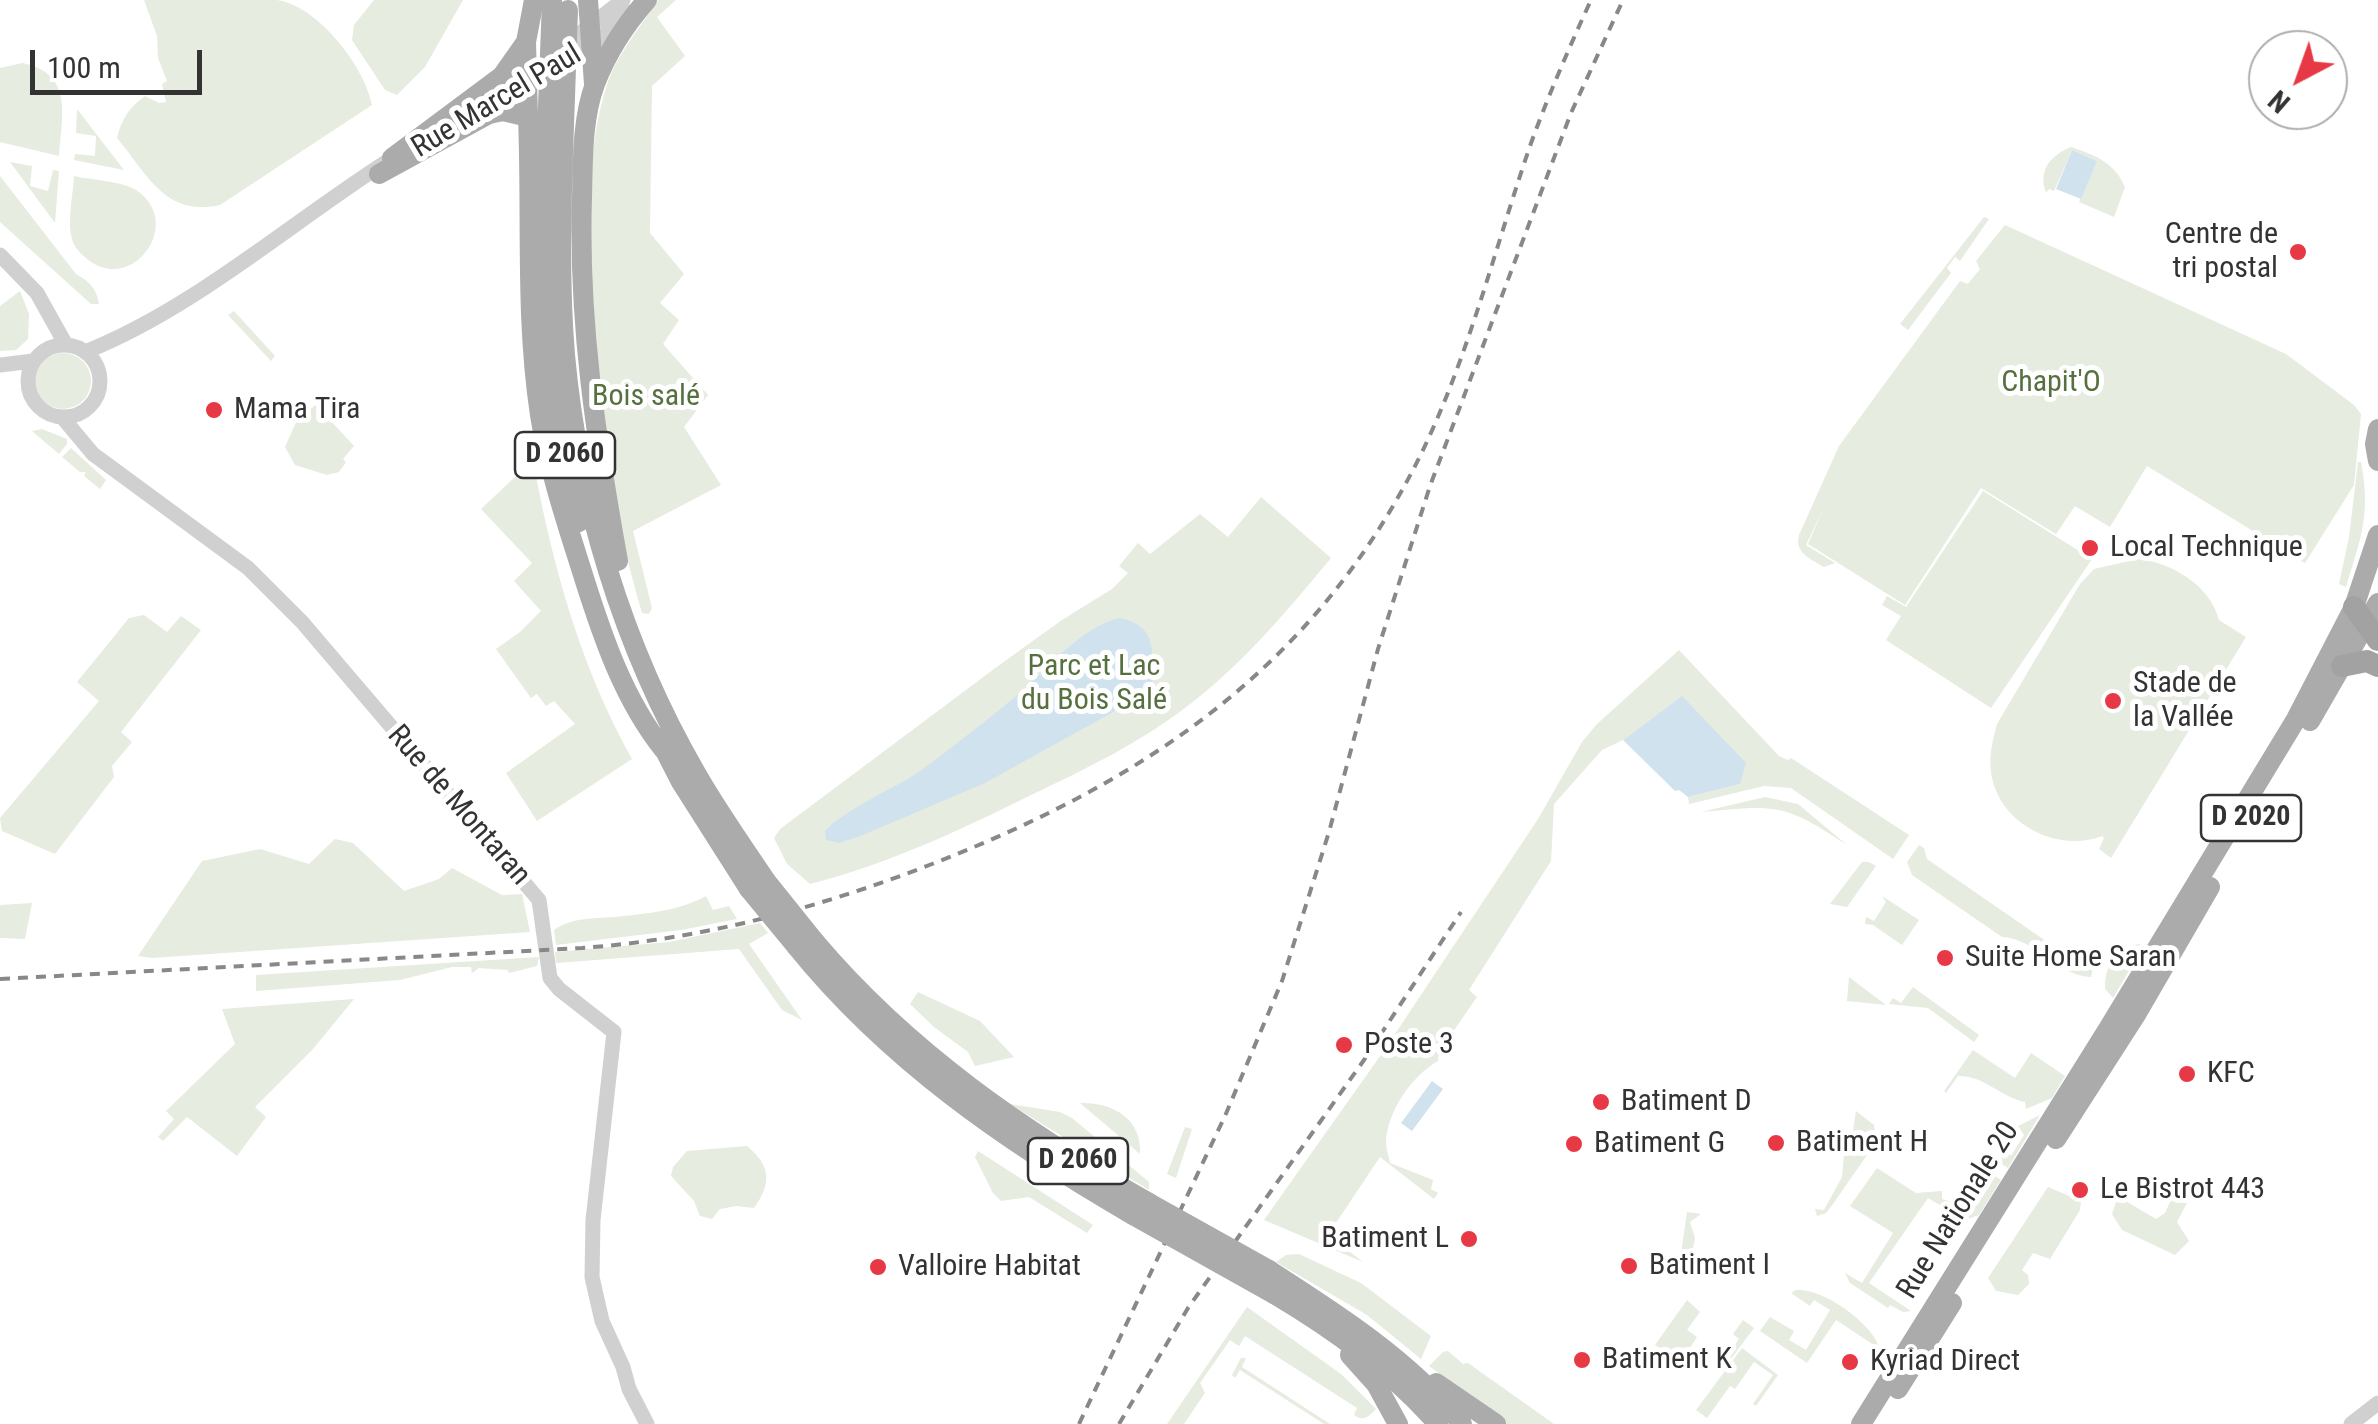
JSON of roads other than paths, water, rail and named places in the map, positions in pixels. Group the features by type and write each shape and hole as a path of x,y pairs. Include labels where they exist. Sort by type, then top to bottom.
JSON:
{"highway":[{"path":"2342,666 2367,661 2378,666"}],"main road":[{"path":"534,0 526,42 526,79 530,317 538,402 552,476 591,601 616,668 644,724 664,750"},
{"path":"588,0 594,86 583,156 582,311 594,419 620,573 639,655"},
{"path":"594,86 624,27 644,0"},
{"name":"D 2060","path":"562,3 546,302 564,451 606,613 664,750 688,777"},
{"path":"385,166 493,84 526,42"},
{"name":"D 2060","path":"557,102 562,306 573,418 596,524 639,655 688,777 713,818 758,885 806,944 934,1060 1008,1118 1141,1209 1323,1324 1335,1343 1351,1356 1388,1373"},
{"path":"385,166 489,114 503,112 528,117"},
{"path":"2378,429 2378,461"},
{"name":"D 2020","path":"2133,1005 2372,614 2378,535"},
{"name":"D 2020","path":"2133,1005 2295,721 2372,614"},
{"name":"D 2060","path":"806,944 827,985 902,1057 978,1117 1055,1170 1269,1270 1330,1308 1388,1373"},
{"path":"2115,1034 2133,1005"},
{"name":"Rue Nationale 20","path":"1861,1424 2115,1034"},
{"name":"Rue Nationale 20","path":"1876,1424 2115,1034"},
{"path":"1388,1373 1496,1424"},
{"path":"1388,1373 1398,1424"},
{"path":"1434,1395 1438,1424"},
{"path":"1434,1395 1462,1424"}],"street":[{"name":"Rue Marcel Paul","path":"589,38 623,0"},
{"name":"Rue Marcel Paul","path":"85,352 124,336 644,0"},
{"path":"0,256 36,294 66,345 85,352 98,371 96,397 84,410 62,416"},
{"path":"28,384 39,356 46,313"},
{"name":"Rue Marcel Paul","path":"98,371 124,336"},
{"name":"Rue de Montaran","path":"0,368 66,345"},
{"name":"Rue de Montaran","path":"0,368 28,384 38,406 49,414 62,416 92,454 260,578 539,900 550,978 614,1032 592,1220 592,1276 602,1320 623,1367 628,1390 647,1424"},
{"path":"84,410 92,454"},
{"path":"2351,1424 2378,1403"}],"water":[{"path":"2072,150 2097,161 2081,199 2056,189"},
{"path":"1119,618 1143,629 1152,650 1151,669 1157,674 1131,702 985,783 858,837 839,843 826,840 825,831 834,823 923,769 1021,692 1079,639"},
{"path":"1682,696 1746,763 1740,784 1688,797 1675,791 1623,740"},
{"path":"1432,1081 1443,1089 1412,1131 1401,1123"}],"railway":[{"path":"0,979 582,948 716,929 804,908 932,864 1011,831 1155,753 1219,706 1278,654 1332,594 1380,527 1422,452 1454,378 1530,146 1591,0"},
{"path":"1079,1424 1225,1116 1282,981 1329,832 1378,649 1430,486 1571,113 1623,0"},
{"path":"1119,1424 1188,1308 1364,1060 1461,912"}],"place":[{"name":"Centre de tri postal","path":"2298,252"},
{"name":"Mama Tira","path":"214,410"},
{"name":"Local Technique","path":"2090,548"},
{"name":"Stade de la Vallée","path":"2113,701"},
{"name":"Suite Home Saran","path":"1945,958"},
{"name":"Poste 3","path":"1344,1045"},
{"name":"KFC","path":"2187,1074"},
{"name":"Batiment D","path":"1601,1102"},
{"name":"Batiment H","path":"1776,1143"},
{"name":"Batiment G","path":"1574,1144"},
{"name":"Le Bistrot 443","path":"2080,1190"},
{"name":"Batiment L","path":"1469,1239"},
{"name":"Batiment I","path":"1629,1266"},
{"name":"Valloire Habitat","path":"878,1267"},
{"name":"Batiment K","path":"1582,1360"},
{"name":"Kyriad Direct","path":"1850,1362"}],"park label":[{"name":"Chapit'O","path":"2051,383"},
{"name":"Bois salé","path":"646,397"},
{"name":"Parc et Lac du Bois Salé","path":"1094,684"}]}
